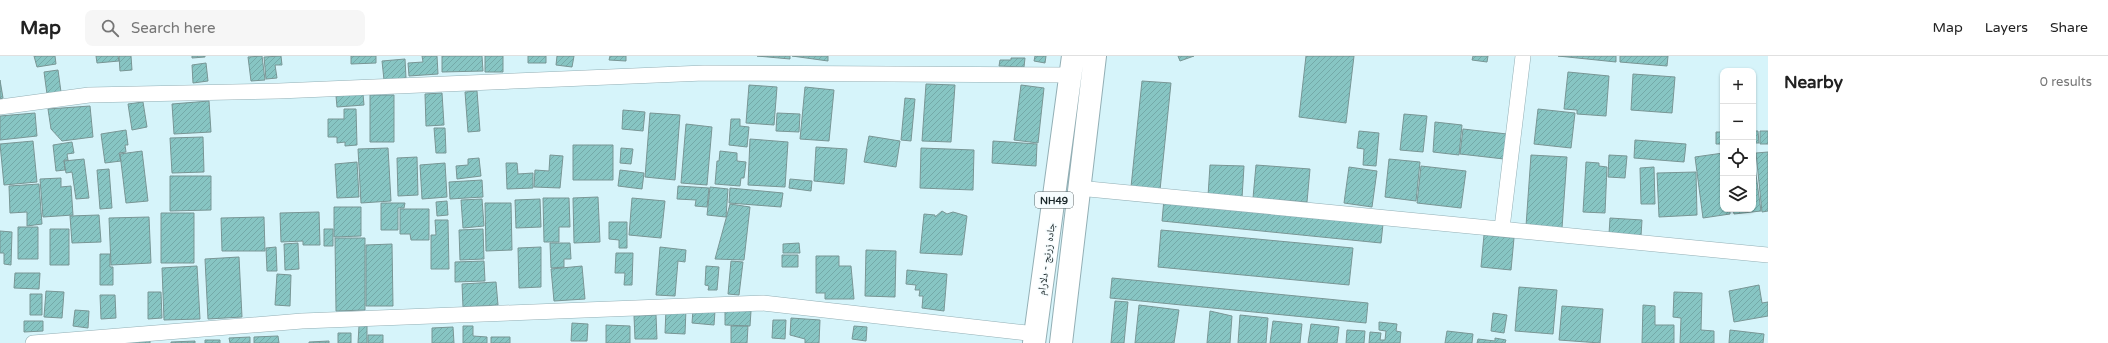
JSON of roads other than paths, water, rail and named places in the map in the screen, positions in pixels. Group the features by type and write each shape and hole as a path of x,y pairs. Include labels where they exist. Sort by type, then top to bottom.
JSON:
{"highway":[{"name":"جاده زرنج - دلارام","path":"1060,343 1095,56"},
{"name":"جاده زرنج - دلارام","path":"1035,339 1072,65"}],"street":[{"path":"1502,228 1523,56"},
{"path":"0,107 89,94 278,91 704,73 1072,65"},
{"path":"1078,188 1768,254"},
{"path":"33,343 302,321 763,303 1035,339"}]}
